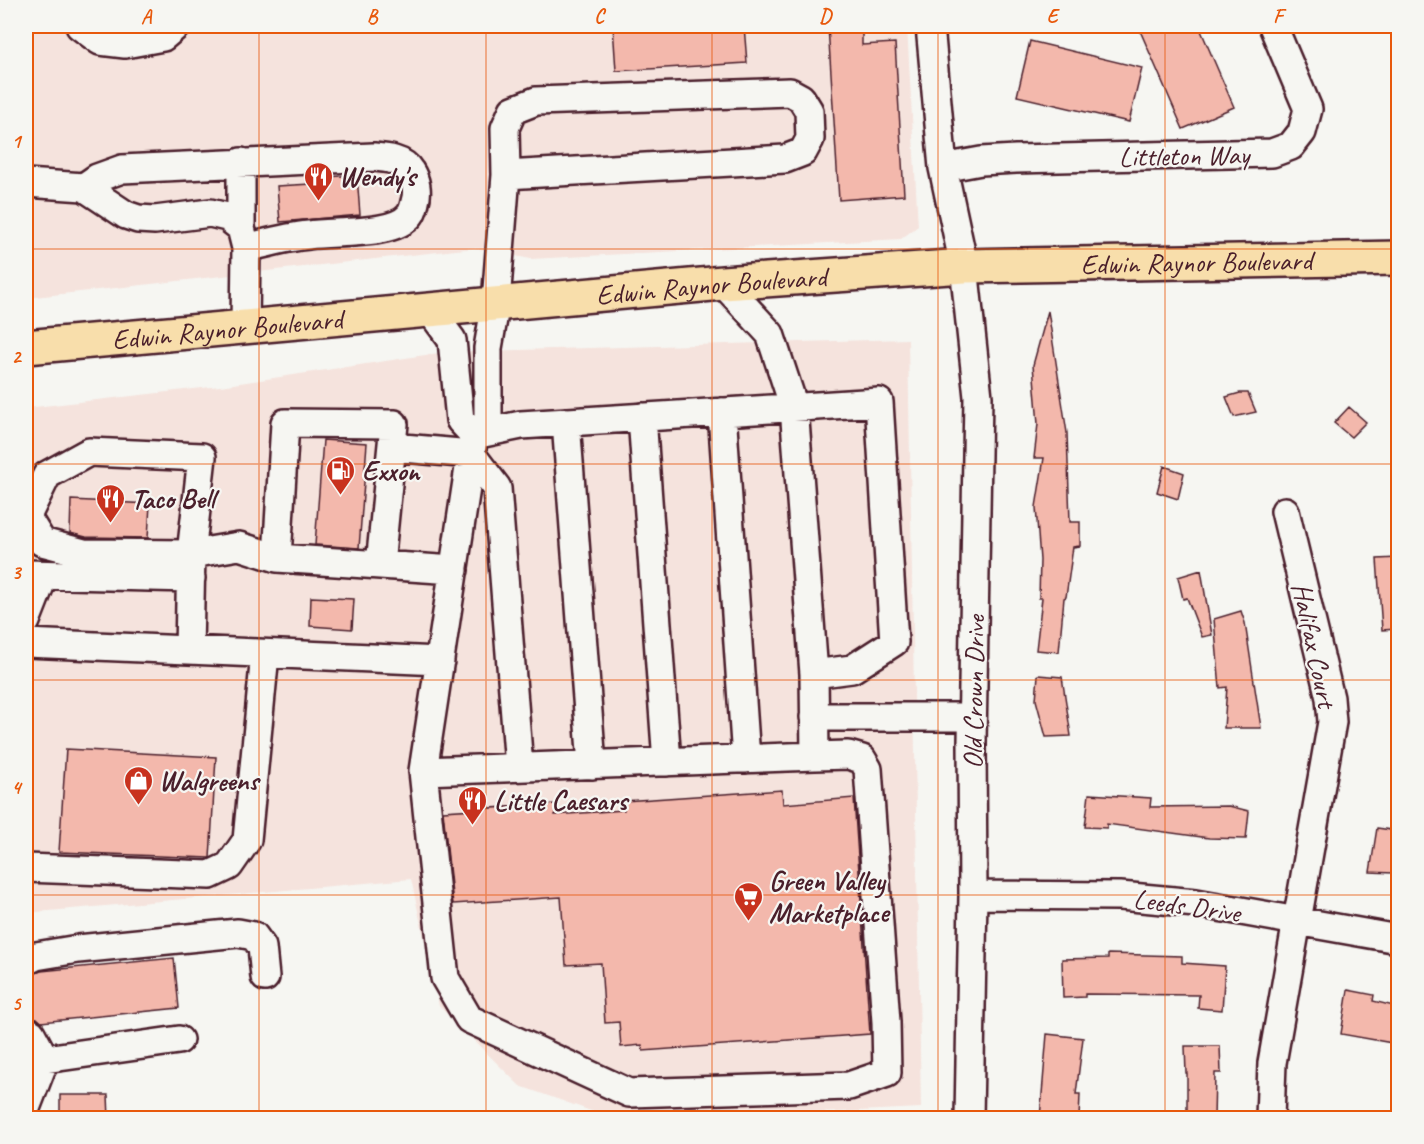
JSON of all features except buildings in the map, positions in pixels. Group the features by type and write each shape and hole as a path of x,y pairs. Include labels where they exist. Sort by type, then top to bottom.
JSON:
{"main road":[{"name":"Edwin Raynor Boulevard","path":"26,347 496,302 964,266 1398,258"}],"street":[{"path":"80,26 100,41 125,44 163,37 177,26"},
{"path":"930,26 943,168 964,266"},
{"name":"Littleton Way","path":"943,168 981,161 1016,159 1272,153 1291,146 1302,132 1308,109 1274,26"},
{"path":"423,771 848,755 862,759 868,769 886,1022 886,1073 849,1086 629,1093 469,1019 445,978 423,771 472,444 488,422 488,348 496,302 506,175 505,128 513,110 536,101 790,92 801,98 809,111 810,139 803,152 785,159 506,175"},
{"path":"26,183 84,188 119,211 138,219 155,220 210,213 227,217 243,238 276,240 386,228 399,224 411,214 417,196 414,177 408,167 391,159 373,157 122,169 108,172 84,188"},
{"path":"241,162 245,326"},
{"name":"Old Crown Drive","path":"964,266 978,397 972,717 973,896 969,1119"},
{"path":"723,283 770,334 794,407 813,674 815,756"},
{"path":"429,309 452,340 460,420 497,488 519,767"},
{"path":"392,447 472,444 521,425 879,402 894,642 852,669 813,674"},
{"path":"722,412 746,759"},
{"path":"642,417 666,762"},
{"path":"566,422 592,765"},
{"path":"277,558 285,423 394,424 380,564"},
{"path":"189,650 191,566 202,457 89,452 47,475 26,517 42,542 84,553 191,566"},
{"name":"Halifax Court","path":"1270,1119 1272,1063 1332,722 1330,698 1285,511"},
{"path":"26,621 35,574 191,566 239,546 277,558 454,570"},
{"path":"26,643 440,662"},
{"path":"26,868 210,875 229,866 247,840 265,654"},
{"path":"814,717 972,717"},
{"name":"Leeds Drive","path":"973,896 1120,896 1196,903 1398,939"},
{"path":"26,961 36,956 78,949 238,933 254,936 262,947 265,977"},
{"path":"26,1031 31,1033 45,1059 26,1108"},
{"path":"45,1059 179,1040"}],"shaded area":[{"path":"26,26 907,26 918,226 901,239 531,259 474,248 26,298"},
{"path":"908,339 921,1108 716,1118 611,1118 520,1086 439,1006 411,879 26,913 26,408 220,386 445,352"}],"place":[{"name":"Wendy's","path":"318,202"},
{"name":"Exxon","path":"341,496"},
{"name":"Taco Bell","path":"110,524"},
{"name":"Walgreens","path":"138,806"},
{"name":"Little Caesars","path":"473,826"},
{"name":"Green Valley Marketplace","path":"748,922"}]}
